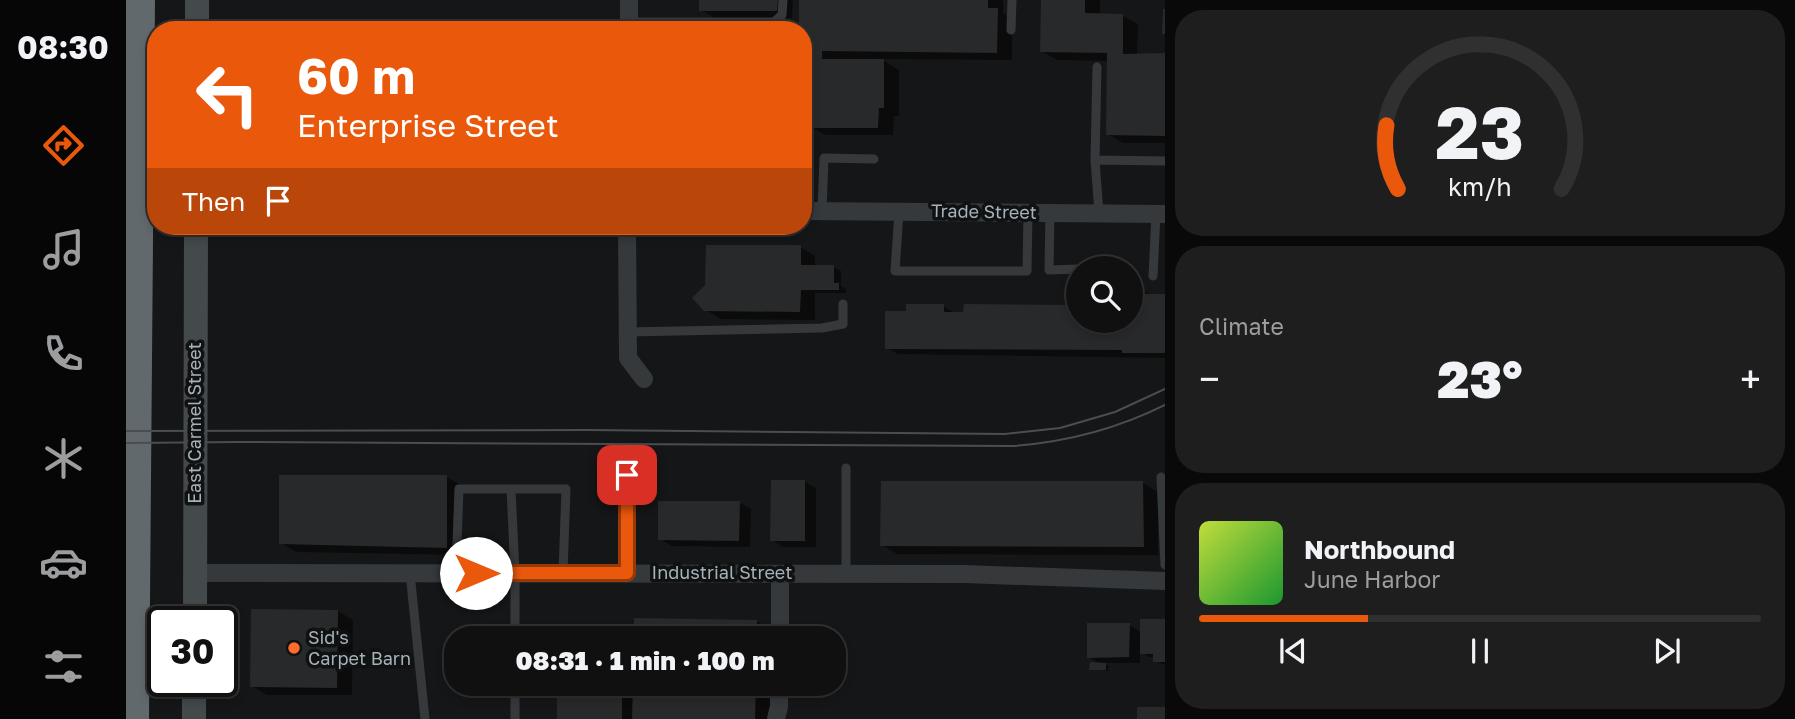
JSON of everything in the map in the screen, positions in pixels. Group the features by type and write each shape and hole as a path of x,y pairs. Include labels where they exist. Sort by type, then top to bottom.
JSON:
{"highway":[{"path":"133,719 139,0"}],"street":[{"path":"197,0 197,21"},
{"path":"629,0 629,21"},
{"name":"Trade Street","path":"812,211 1160,214"},
{"name":"East Carmel Street","path":"195,606 196,235"},
{"path":"628,235 628,358 644,379"},
{"path":"627,475 627,573"},
{"name":"Industrial Street","path":"195,573 964,574 1165,581"},
{"path":"780,574 780,626"},
{"path":"776,719 779,696"},
{"path":"194,697 194,719"}],"lane":[{"path":"775,21 782,15 783,0"},
{"path":"1011,30 1012,0"},
{"path":"1097,67 1095,160 1099,214"},
{"path":"822,211 824,158 874,159"},
{"path":"1095,160 1165,161"},
{"path":"899,212 895,271 1027,271 1028,213"},
{"path":"1050,213 1049,270 1066,269"},
{"path":"1153,276 1160,214"},
{"path":"627,332 821,328 843,324 843,303"},
{"path":"846,468 846,574"},
{"path":"1161,477 1165,565"},
{"path":"456,573 459,489 566,489 563,573"},
{"path":"511,489 515,626"},
{"path":"410,573 425,719"},
{"path":"515,696 515,719"}],"building":[{"path":"699,0 778,0 777,11 699,11"},
{"path":"799,0 988,0 988,8 998,8 997,53 822,51 822,59 884,59 884,108 879,108 878,128 812,128 812,21 799,21"},
{"path":"1041,0 1085,0 1085,13 1123,14 1123,54 1165,53 1165,136 1106,135 1107,53 1040,52"},
{"path":"1165,9 1165,34 1162,34"},
{"path":"706,245 801,245 801,265 834,265 834,283 839,283 839,290 801,290 800,312 704,311 692,298 705,285"},
{"path":"1143,294 1165,294 1165,353 1122,353 1122,350 885,349 885,311 906,311 906,304 944,304 944,312 963,312 964,304 1066,305 1066,333 1143,333"},
{"path":"279,475 447,475 447,548 279,544"},
{"path":"771,480 805,480 805,541 770,541"},
{"path":"881,481 1143,481 1144,547 880,546"},
{"path":"658,501 740,501 739,541 658,540"},
{"name":"Sid's Carpet Barn","path":"251,609 338,610 337,688 250,687"},
{"path":"634,618 757,620 757,626 634,626"},
{"path":"1140,619 1165,619 1165,662 1153,662 1153,654 1140,654"},
{"path":"1087,623 1130,623 1129,657 1087,658"},
{"path":"1090,662 1106,663 1106,670 1089,670"},
{"path":"557,696 622,696 622,719 557,719"},
{"path":"633,696 756,696 755,719 632,719"},
{"path":"1137,707 1165,707 1165,719 1137,719"}],"tram line":[{"path":"126,431 588,430 1005,434 1060,428 1115,412 1165,389"},
{"path":"126,443 1014,446 1091,433 1129,421 1165,405"}],"place":[{"name":"Sid's Carpet Barn","path":"294,648"}],"route":[{"path":"476,573 627,573 627,475"}]}
